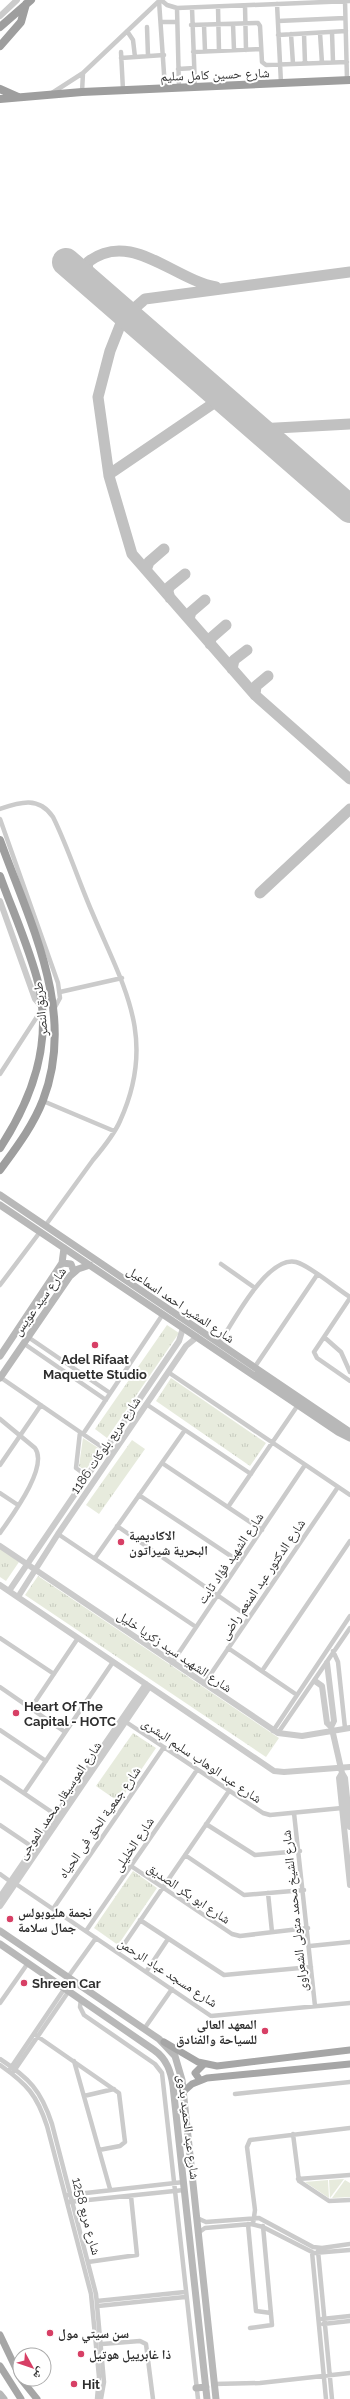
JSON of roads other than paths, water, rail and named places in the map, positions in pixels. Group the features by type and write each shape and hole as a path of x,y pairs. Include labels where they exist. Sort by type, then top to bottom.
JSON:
{"highway":[{"path":"0,28 29,2"},
{"path":"0,46 21,22 29,2"},
{"name":"شارع حسين كامل سليم","path":"0,99 82,92 349,80"},
{"path":"0,89 18,97"},
{"name":"طريق النصر","path":"0,840 6,848 47,971 54,1008 54,1056 43,1101 29,1128 0,1170"},
{"name":"طريق النصر","path":"0,876 36,975 42,1008 41,1052 34,1083 22,1113 0,1148"}],"main road":[{"name":"شارع المشير احمد اسماعيل","path":"0,1195 43,1229 64,1248 219,1344 349,1436"},
{"name":"شارع المشير احمد اسماعيل","path":"0,1205 43,1229 131,1289 183,1328 298,1405 349,1436"},
{"path":"0,1356 62,1263 64,1248"},
{"path":"62,1263 71,1264 74,1272"},
{"name":"شارع سيد عويس","path":"0,1377 74,1272 90,1265"},
{"name":"شارع عبد الحميد بدوى","path":"0,1931 144,2029 204,2064 224,2065 350,2050"},
{"name":"شارع عبد الحميد بدوى","path":"0,1944 154,2050 166,2063 173,2086 207,2399"},
{"name":"شارع عبد الحميد بدوى","path":"164,2042 177,2062 183,2092 195,2216 216,2399"},
{"path":"200,2080 195,2073 204,2064"},
{"name":"شارع عبد الحميد بدوى","path":"183,2092 200,2080 350,2064"},
{"path":"0,2335 12,2360"},
{"path":"0,2366 21,2399"},
{"path":"27,2387 36,2399"},
{"path":"196,2388 206,2387"},
{"path":"0,2394 4,2399"}],"street":[{"path":"0,16 17,0"},
{"path":"160,0 167,6 177,8 245,6 253,3 277,4 347,1 345,18 348,24 346,31 349,80"},
{"path":"160,0 165,88"},
{"path":"47,95 64,86 83,72 160,0"},
{"path":"277,4 281,83"},
{"path":"245,6 246,50"},
{"path":"218,7 219,51"},
{"path":"177,8 178,88"},
{"path":"192,8 191,25 196,87"},
{"path":"278,21 345,18"},
{"path":"161,22 177,22"},
{"path":"191,25 245,23 259,24 263,64 347,62"},
{"path":"233,24 234,50"},
{"path":"204,25 205,51"},
{"path":"147,27 148,56"},
{"path":"127,31 133,40 135,57"},
{"path":"278,35 346,31"},
{"path":"332,32 333,62"},
{"path":"320,33 322,62"},
{"path":"291,34 293,64"},
{"path":"304,34 305,63"},
{"path":"193,52 261,49"},
{"path":"121,52 123,90"},
{"path":"121,58 164,55"},
{"path":"178,69 194,65"},
{"path":"82,92 83,72"},
{"path":"0,809 19,803 30,802 42,806 51,814 97,926 122,978 130,1000 136,1026 136,1068 124,1112 114,1131 43,1229 0,1285"},
{"path":"0,819 6,848 60,992 60,1001 54,1008"},
{"path":"0,904 35,999 42,1008 0,1074"},
{"path":"60,992 122,978"},
{"path":"43,1101 114,1131"},
{"path":"219,1344 255,1288 267,1274 286,1262 300,1263 350,1298 315,1351 315,1356 350,1381"},
{"path":"222,1264 255,1288"},
{"path":"254,1368 317,1275"},
{"path":"88,1476 76,1468 82,1433 106,1400 163,1314"},
{"name":"شارع مربع بلوكات 1186","path":"9,1591 179,1341 183,1328"},
{"name":"شارع مربع بلوكات 1186","path":"18,1597 58,1534 168,1372 186,1346 197,1337"},
{"path":"324,1337 341,1352 350,1372"},
{"path":"25,1340 110,1393"},
{"path":"25,1340 106,1400"},
{"path":"168,1372 350,1495"},
{"path":"0,1377 112,1454"},
{"path":"142,1395 146,1404 251,1474"},
{"path":"136,1404 146,1404"},
{"path":"0,1465 41,1405"},
{"path":"228,1507 298,1405"},
{"path":"0,1420 35,1448 37,1455 32,1485 0,1533"},
{"path":"95,1558 185,1430"},
{"path":"162,1463 262,1530"},
{"name":"شارع الشهيد فؤاد ثابت","path":"172,1663 305,1465"},
{"name":"شارع الدكتور عبد المنعم راضى","path":"204,1684 338,1487"},
{"path":"0,1493 18,1506"},
{"path":"139,1495 240,1562"},
{"path":"117,1526 249,1617"},
{"path":"58,1534 196,1627"},
{"path":"262,1671 350,1541"},
{"name":"شارع الشهيد سيد زكريا خليل","path":"0,1546 276,1732 296,1737 332,1729 348,1728"},
{"path":"0,1586 274,1771 341,1770 350,1767"},
{"path":"276,1732 315,1681 329,1648 350,1616"},
{"path":"276,1732 298,1695 324,1661 334,1652 350,1628"},
{"path":"0,1638 54,1674"},
{"path":"31,1708 78,1638"},
{"path":"228,1648 298,1695"},
{"path":"329,1648 334,1652 338,1662 348,1728"},
{"path":"324,1661 331,1684 334,1721 332,1729 341,1770 345,1778 350,1826"},
{"path":"24,1793 113,1662"},
{"path":"315,1681 321,1685 331,1684"},
{"path":"321,1685 327,1723 332,1729"},
{"name":"شارع الموسيقار محمد الموجى","path":"0,1897 13,1882 148,1686"},
{"path":"0,1687 65,1732"},
{"name":"شارع عبد الوهاب سليم البشرى","path":"124,1721 264,1814 294,1813 342,1808"},
{"path":"0,1730 46,1761"},
{"name":"شارع جمعية الحق فى الحياه","path":"53,1909 164,1747"},
{"name":"شارع الخليلى","path":"86,1932 197,1770"},
{"path":"341,1770 339,1778 350,1885"},
{"path":"0,1777 58,1816"},
{"path":"118,1953 229,1791"},
{"name":"شارع الشيخ محمد متولى الشعراوى","path":"294,1813 300,1851 315,2006"},
{"path":"206,1824 255,1855 300,1851"},
{"path":"0,1825 36,1849"},
{"path":"184,1855 242,1894 268,1894 304,1890"},
{"name":"شارع ابو بكر الصديق","path":"131,1866 232,1934 240,1936 308,1928"},
{"name":"شارع مسجد عباد الرحمن","path":"0,1874 216,2017 350,2003"},
{"name":"شارع الموسيقار محمد الموجى","path":"0,1906 13,1882"},
{"path":"268,1894 272,1932"},
{"path":"140,1920 224,1975 312,1967"},
{"path":"12,2070 67,1990 96,1938"},
{"path":"146,1972 168,1939"},
{"path":"310,1946 350,1942"},
{"path":"0,2003 28,1963"},
{"path":"144,2029 172,1989"},
{"path":"81,1999 80,2006 84,2015 155,2064 161,2070 185,2295 198,2399"},
{"path":"36,2035 114,2089 121,2097 126,2140 121,2146 99,2150"},
{"name":"شارع مربع 1258","path":"0,2059 36,2097 47,2126 88,2262 99,2387 97,2399"},
{"path":"74,2061 110,2189"},
{"name":"شارع مربع 1258","path":"0,2065 12,2070 35,2087 46,2106 52,2124 68,2195"},
{"path":"235,2094 350,2082"},
{"path":"84,2096 114,2089"},
{"path":"47,2126 52,2124"},
{"path":"253,2224 255,2217 248,2142 255,2138 350,2128"},
{"path":"294,2134 298,2179"},
{"path":"298,2179 350,2175"},
{"path":"298,2179 330,2201 350,2200"},
{"path":"68,2195 110,2189 184,2182"},
{"path":"70,2202 184,2190"},
{"path":"88,2262 137,2256 138,2251 131,2196"},
{"name":"شارع مربع 1258","path":"70,2202 89,2276 98,2303 104,2382 101,2399"},
{"path":"195,2216 206,2222 255,2217 264,2220 317,2248 350,2244"},
{"path":"250,2328 271,2326 263,2237 264,2220"},
{"path":"248,2224 256,2311 271,2313"},
{"path":"197,2234 205,2228 253,2224 263,2227 312,2253 318,2254 350,2250"},
{"path":"263,2237 273,2232"},
{"path":"311,2246 319,2322 332,2399"},
{"path":"317,2248 324,2321 327,2375 326,2399"},
{"path":"98,2303 185,2295"},
{"path":"319,2322 350,2316"},
{"path":"324,2321 350,2321"},
{"path":"102,2344 140,2341 146,2344 153,2399"},
{"path":"214,2384 260,2383 350,2373"}],"place":[{"name":"Adel Rifaat Maquette Studio","path":"95,1345"},
{"name":"الاكاديمية البحرية شيراتون","path":"121,1542"},
{"name":"Heart Of The Capital - HOTC","path":"16,1713"},
{"name":"نجمة هليوبولس جمال سلامة","path":"10,1919"},
{"name":"Shreen Car","path":"24,1983"},
{"name":"المعهد العالى للسياحة والفنادق","path":"265,2031"},
{"name":"سن سيتي مول","path":"50,2333"},
{"name":"ذا غابرييل هوتيل","path":"81,2354"},
{"name":"Hit","path":"74,2384"}]}
